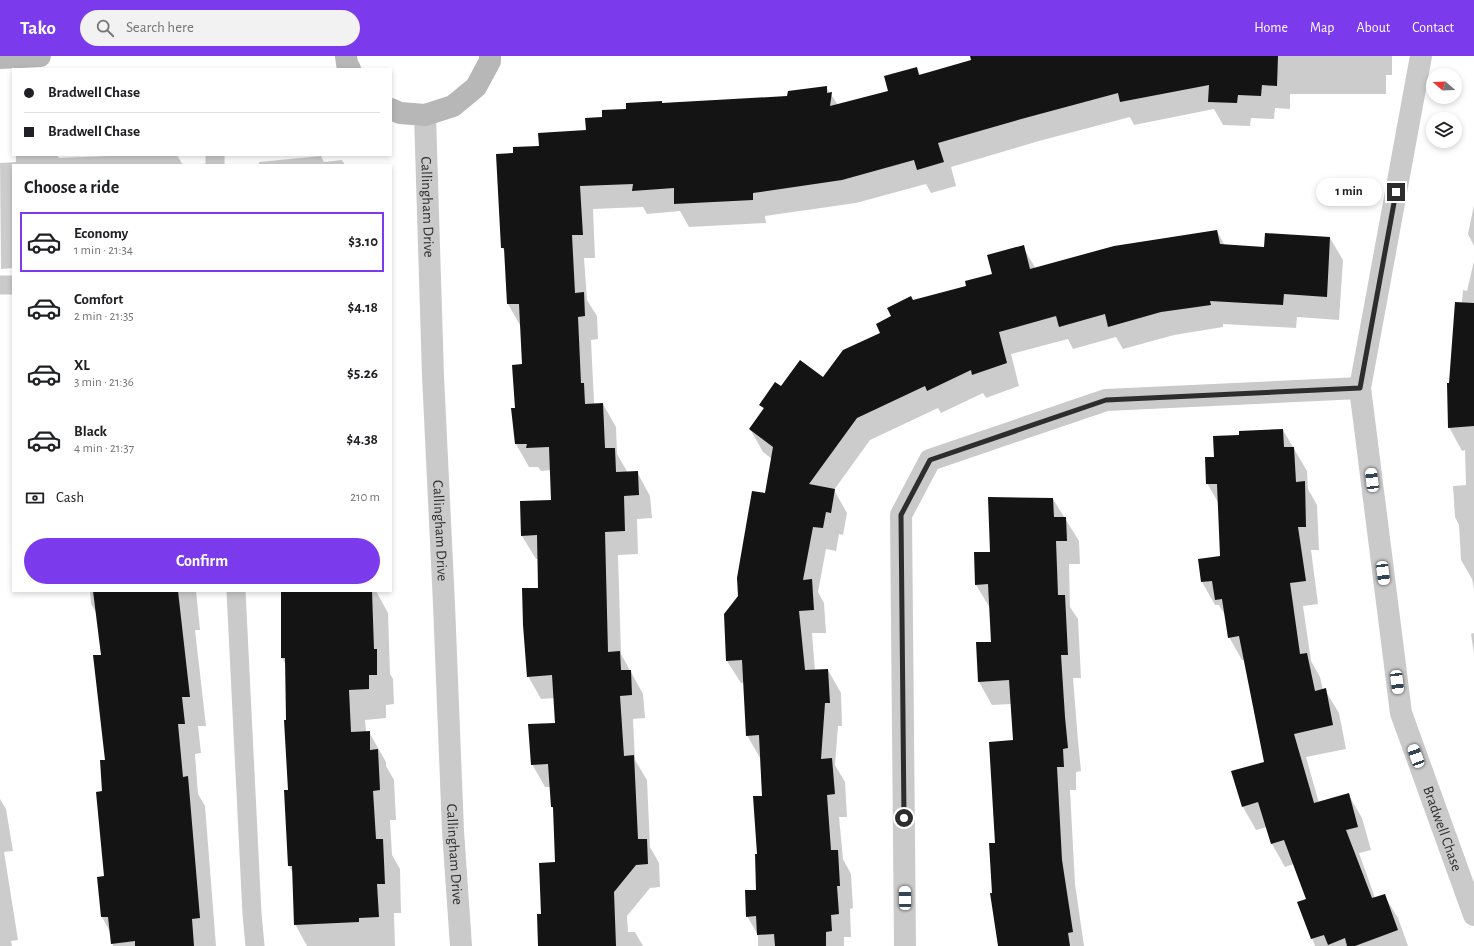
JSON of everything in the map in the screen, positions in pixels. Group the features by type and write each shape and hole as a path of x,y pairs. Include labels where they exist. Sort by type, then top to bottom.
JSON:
{"street":[{"path":"0,58 40,56"},
{"path":"346,56 350,68"},
{"path":"392,109 400,113 425,115 453,106 476,87 490,61 490,56"},
{"name":"Bradwell Chase","path":"1421,56 1360,388 1401,713 1474,915"},
{"name":"Callingham Drive","path":"425,115 433,376 453,831 461,946"},
{"path":"905,946 901,515 930,460 1106,400 1360,388"}],"lane":[{"path":"0,285 12,285"},
{"path":"236,592 252,914 255,946"}],"building":[{"path":"970,56 1278,56 1277,86 1262,85 1261,96 1238,95 1237,103 1208,102 1209,85 1120,102 1118,93 938,143 944,162 917,170 914,160 842,180 753,193 753,200 674,204 674,188 632,191 633,184 580,186 583,235 572,235 575,293 584,292 585,316 578,317 581,383 584,383 585,404 603,403 605,448 615,448 616,472 638,471 639,495 624,496 625,531 605,532 608,652 620,651 621,670 631,670 632,695 620,696 624,756 634,755 638,839 647,839 648,864 636,865 614,892 616,946 538,946 537,914 541,914 539,863 555,862 553,807 551,807 548,764 531,765 528,724 555,723 552,675 527,677 522,588 538,588 537,535 521,536 520,501 551,500 549,447 526,448 527,444 515,444 511,408 515,408 512,365 522,364 519,304 507,304 504,248 501,248 496,154 513,153 513,147 539,146 538,133 586,130 585,118 602,117 602,110 626,109 626,103 662,101 662,103 787,96 788,91 827,86 827,93 832,92 830,106 888,91 884,76 917,67 919,75 971,60"},
{"path":"1217,230 1220,244 1264,247 1265,233 1330,237 1327,297 1284,294 1283,305 1210,301 1211,305 1161,312 1108,327 1105,314 1059,327 1056,316 999,332 1007,363 972,375 971,370 927,391 925,386 857,418 809,484 835,489 831,513 826,512 823,528 813,527 803,580 812,579 814,610 799,611 805,670 828,669 830,703 825,703 821,759 832,758 835,794 827,795 831,850 838,850 840,886 837,886 839,914 831,915 832,931 826,932 826,946 775,946 774,934 757,935 756,916 746,917 745,890 756,890 755,854 757,854 753,796 762,796 759,735 746,736 742,660 726,661 724,614 738,596 737,578 752,491 765,493 773,447 749,429 764,408 759,405 775,382 781,386 800,360 823,377 843,350 880,333 876,324 891,316 887,308 911,296 913,300 966,286 965,281 992,274 987,255 1024,245 1030,269 1114,246"},
{"path":"1455,302 1474,303 1474,426 1448,428 1447,383 1449,383"},
{"path":"1283,429 1284,447 1294,447 1296,482 1305,481 1306,527 1298,527 1306,581 1290,583 1300,654 1307,653 1315,691 1326,688 1333,725 1294,734 1314,803 1349,793 1358,827 1346,830 1372,898 1385,894 1398,930 1355,946 1347,946 1345,938 1328,945 1324,935 1311,939 1297,902 1306,899 1284,840 1271,844 1258,802 1242,807 1231,771 1264,762 1239,636 1228,638 1222,599 1215,600 1212,581 1201,582 1198,559 1220,556 1217,484 1206,484 1205,457 1214,457 1213,436 1239,435 1239,431"},
{"path":"988,497 1053,498 1054,517 1066,517 1067,541 1056,541 1058,595 1065,595 1068,655 1061,655 1068,748 1063,749 1064,767 1057,767 1062,860 1073,932 1068,933 1070,946 998,946 990,893 992,893 989,843 995,843 989,742 1013,740 1009,680 978,682 976,642 991,642 988,584 975,585 974,552 990,552"},
{"path":"93,592 178,592 190,697 182,697 185,724 178,724 183,777 188,776 200,918 192,919 194,946 135,946 135,941 111,944 108,917 101,917 97,877 104,876 96,792 102,791 100,760 105,760 93,655 101,655"},
{"path":"281,592 372,592 374,649 377,649 377,675 369,675 369,689 349,690 351,732 370,731 370,750 378,749 380,790 373,791 376,839 383,839 385,884 377,884 379,917 359,918 359,922 294,925 292,866 288,866 284,790 288,790 284,720 286,720 285,658 281,658"}],"route":[{"path":"904,818 901,515 930,460 1106,400 1360,388 1396,192"}]}
